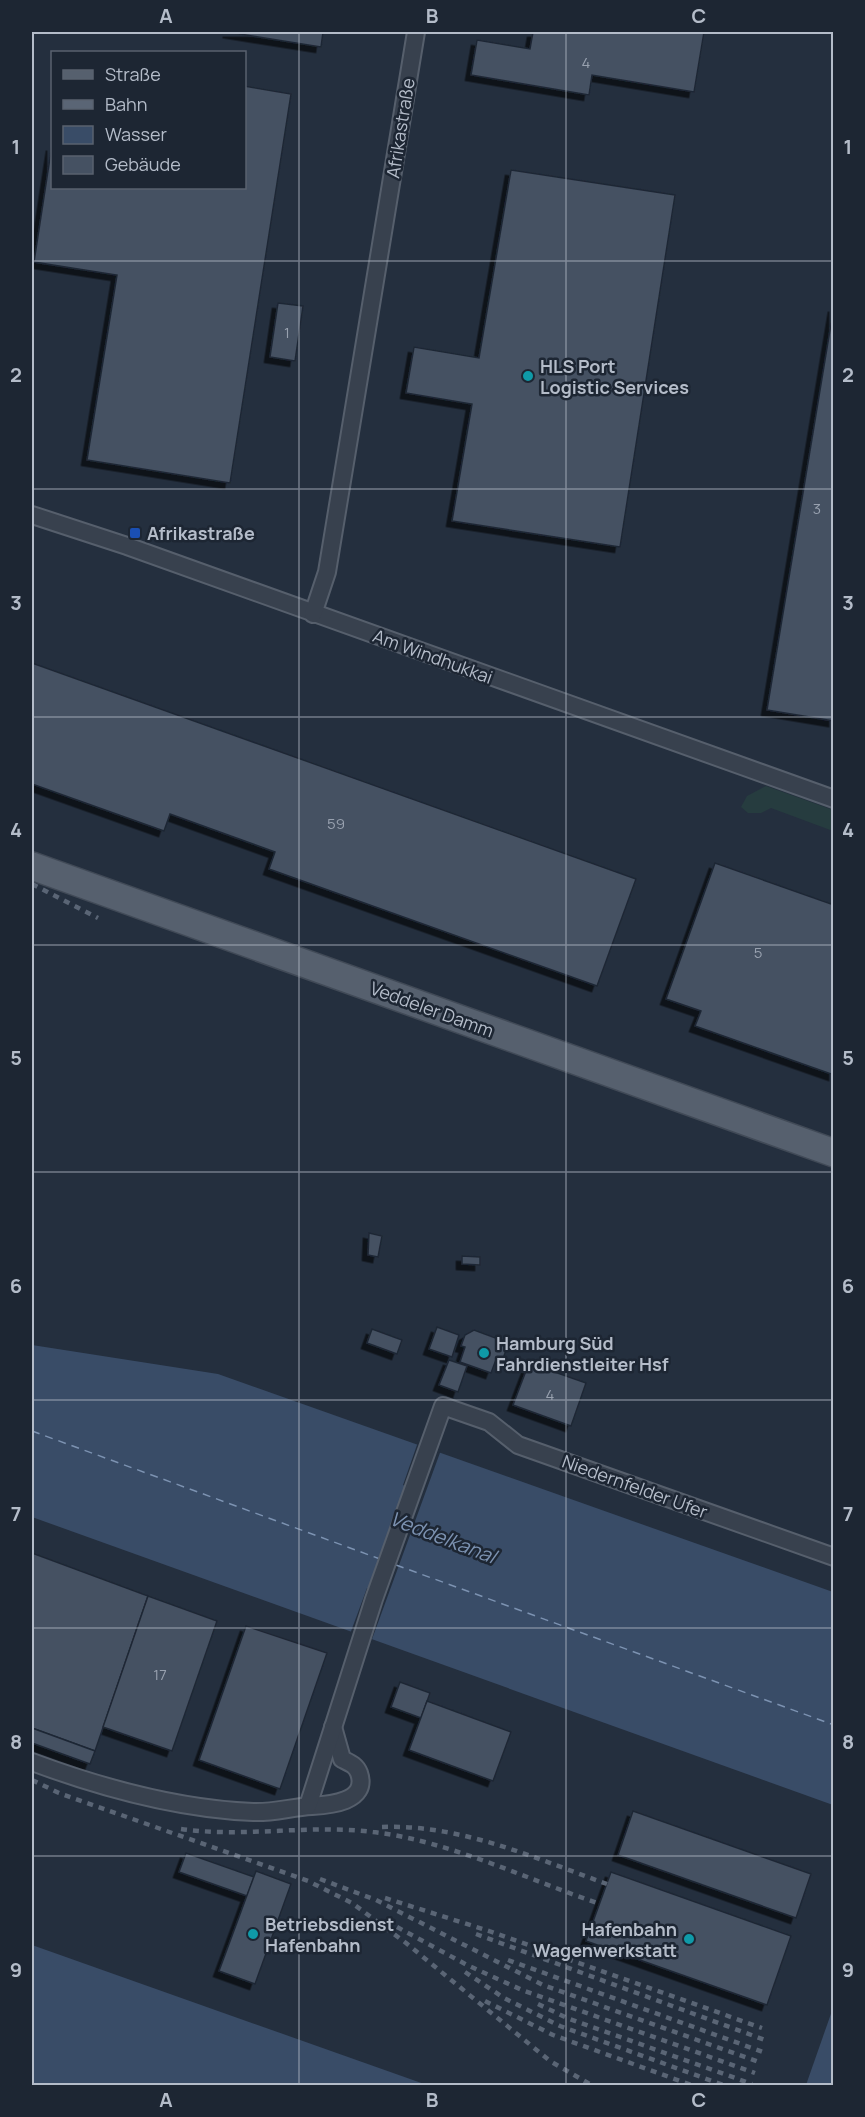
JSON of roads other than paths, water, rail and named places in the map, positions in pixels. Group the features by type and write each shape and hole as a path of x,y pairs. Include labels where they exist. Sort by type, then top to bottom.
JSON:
{"main road":[{"name":"Veddeler Damm","path":"32,866 834,1153"}],"street":[{"name":"Afrikastraße","path":"313,614 327,572 416,32"},
{"name":"Am Windhukkai","path":"32,515 78,529 834,799"},
{"name":"Niedernfelder Ufer","path":"333,1727 443,1406 489,1422 518,1445 834,1557"},
{"path":"333,1727 342,1759"},
{"path":"308,1806 333,1727"},
{"path":"32,1762 78,1779 193,1808 255,1812 334,1805 352,1798 358,1788 360,1775 354,1764 342,1759 321,1765"}],"water":[{"name":"Veddelkanal","path":"32,1345 218,1374 833,1592 833,1805 32,1517"},
{"path":"32,1945 427,2085 32,2085"},
{"path":"833,2008 833,2085 806,2085"}],"railway":[{"path":"32,884 98,918"},
{"path":"32,1780 59,1793 308,1881 352,1903 406,1943 550,2061 593,2086"},
{"path":"382,1827 440,1831 469,1837 525,1854 607,1884"},
{"path":"181,1829 229,1832 325,1829 401,1836 458,1852 600,1904"},
{"path":"320,1879 376,1900 543,1985 759,2062"},
{"path":"385,1898 489,1931 762,2028"},
{"path":"397,1927 467,1965 522,1990 755,2073"},
{"path":"476,1934 765,2040"},
{"path":"508,1960 763,2052"},
{"path":"465,1972 504,1998 560,2026 726,2086"},
{"path":"485,2001 553,2035 694,2086"},
{"path":"538,2004 567,2018 752,2084"}],"place":[{"name":"HLS Port Logistic Services","path":"528,376"},
{"name":"Afrikastraße","path":"135,533"},
{"name":"Hamburg Süd Fahrdienstleiter Hsf","path":"484,1353"},
{"name":"Betriebsdienst Hafenbahn","path":"253,1934"},
{"name":"Hafenbahn Wagenwerkstatt","path":"689,1939"}]}
